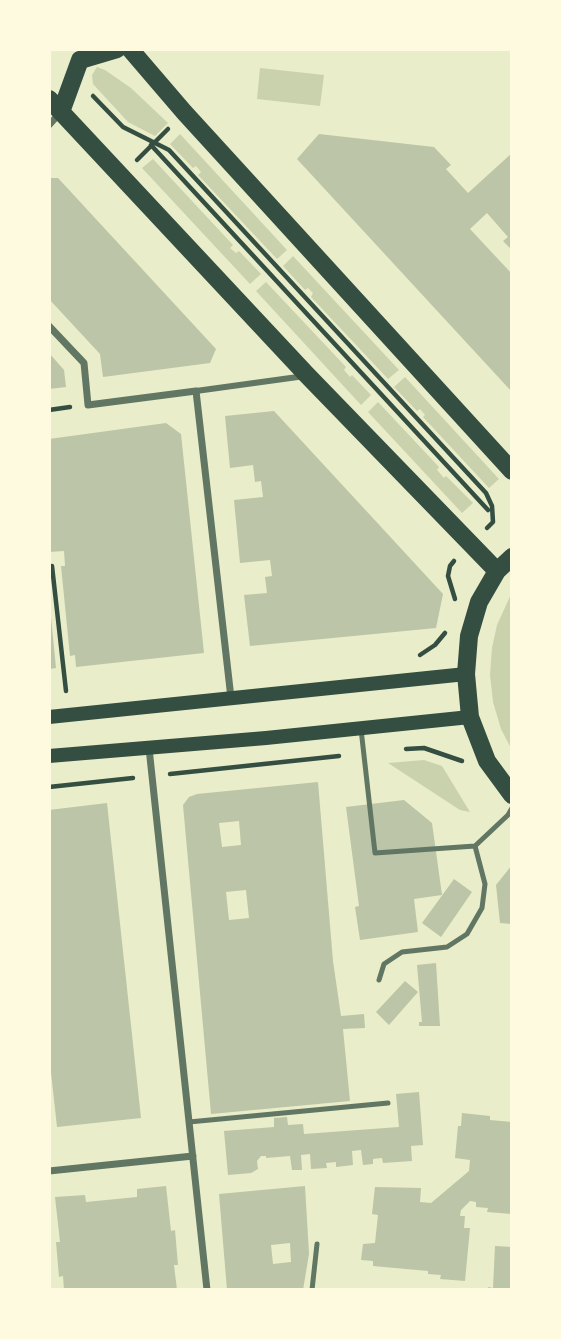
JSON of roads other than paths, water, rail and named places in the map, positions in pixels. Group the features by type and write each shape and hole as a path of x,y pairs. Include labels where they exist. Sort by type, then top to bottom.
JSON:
{"main road":[{"path":"117,49 80,60 76,73 53,112 497,571"},
{"path":"130,49 184,112 512,471"},
{"path":"512,557 497,571 479,602 472,625 466,674 470,717 487,761 512,795"},
{"path":"49,717 466,674"},
{"path":"49,756 470,717"}],"street":[{"path":"49,326 84,363 88,405 307,375"},
{"path":"196,391 231,698"},
{"path":"149,748 207,1290"},
{"path":"49,1171 193,1156"}],"lane":[{"path":"361,729 374,853 475,846 512,808"},
{"path":"379,980 384,964 402,951 447,947 467,934 482,908 485,884 475,846"},
{"path":"189,1122 388,1104"},
{"path":"312,1290 317,1244"}]}
